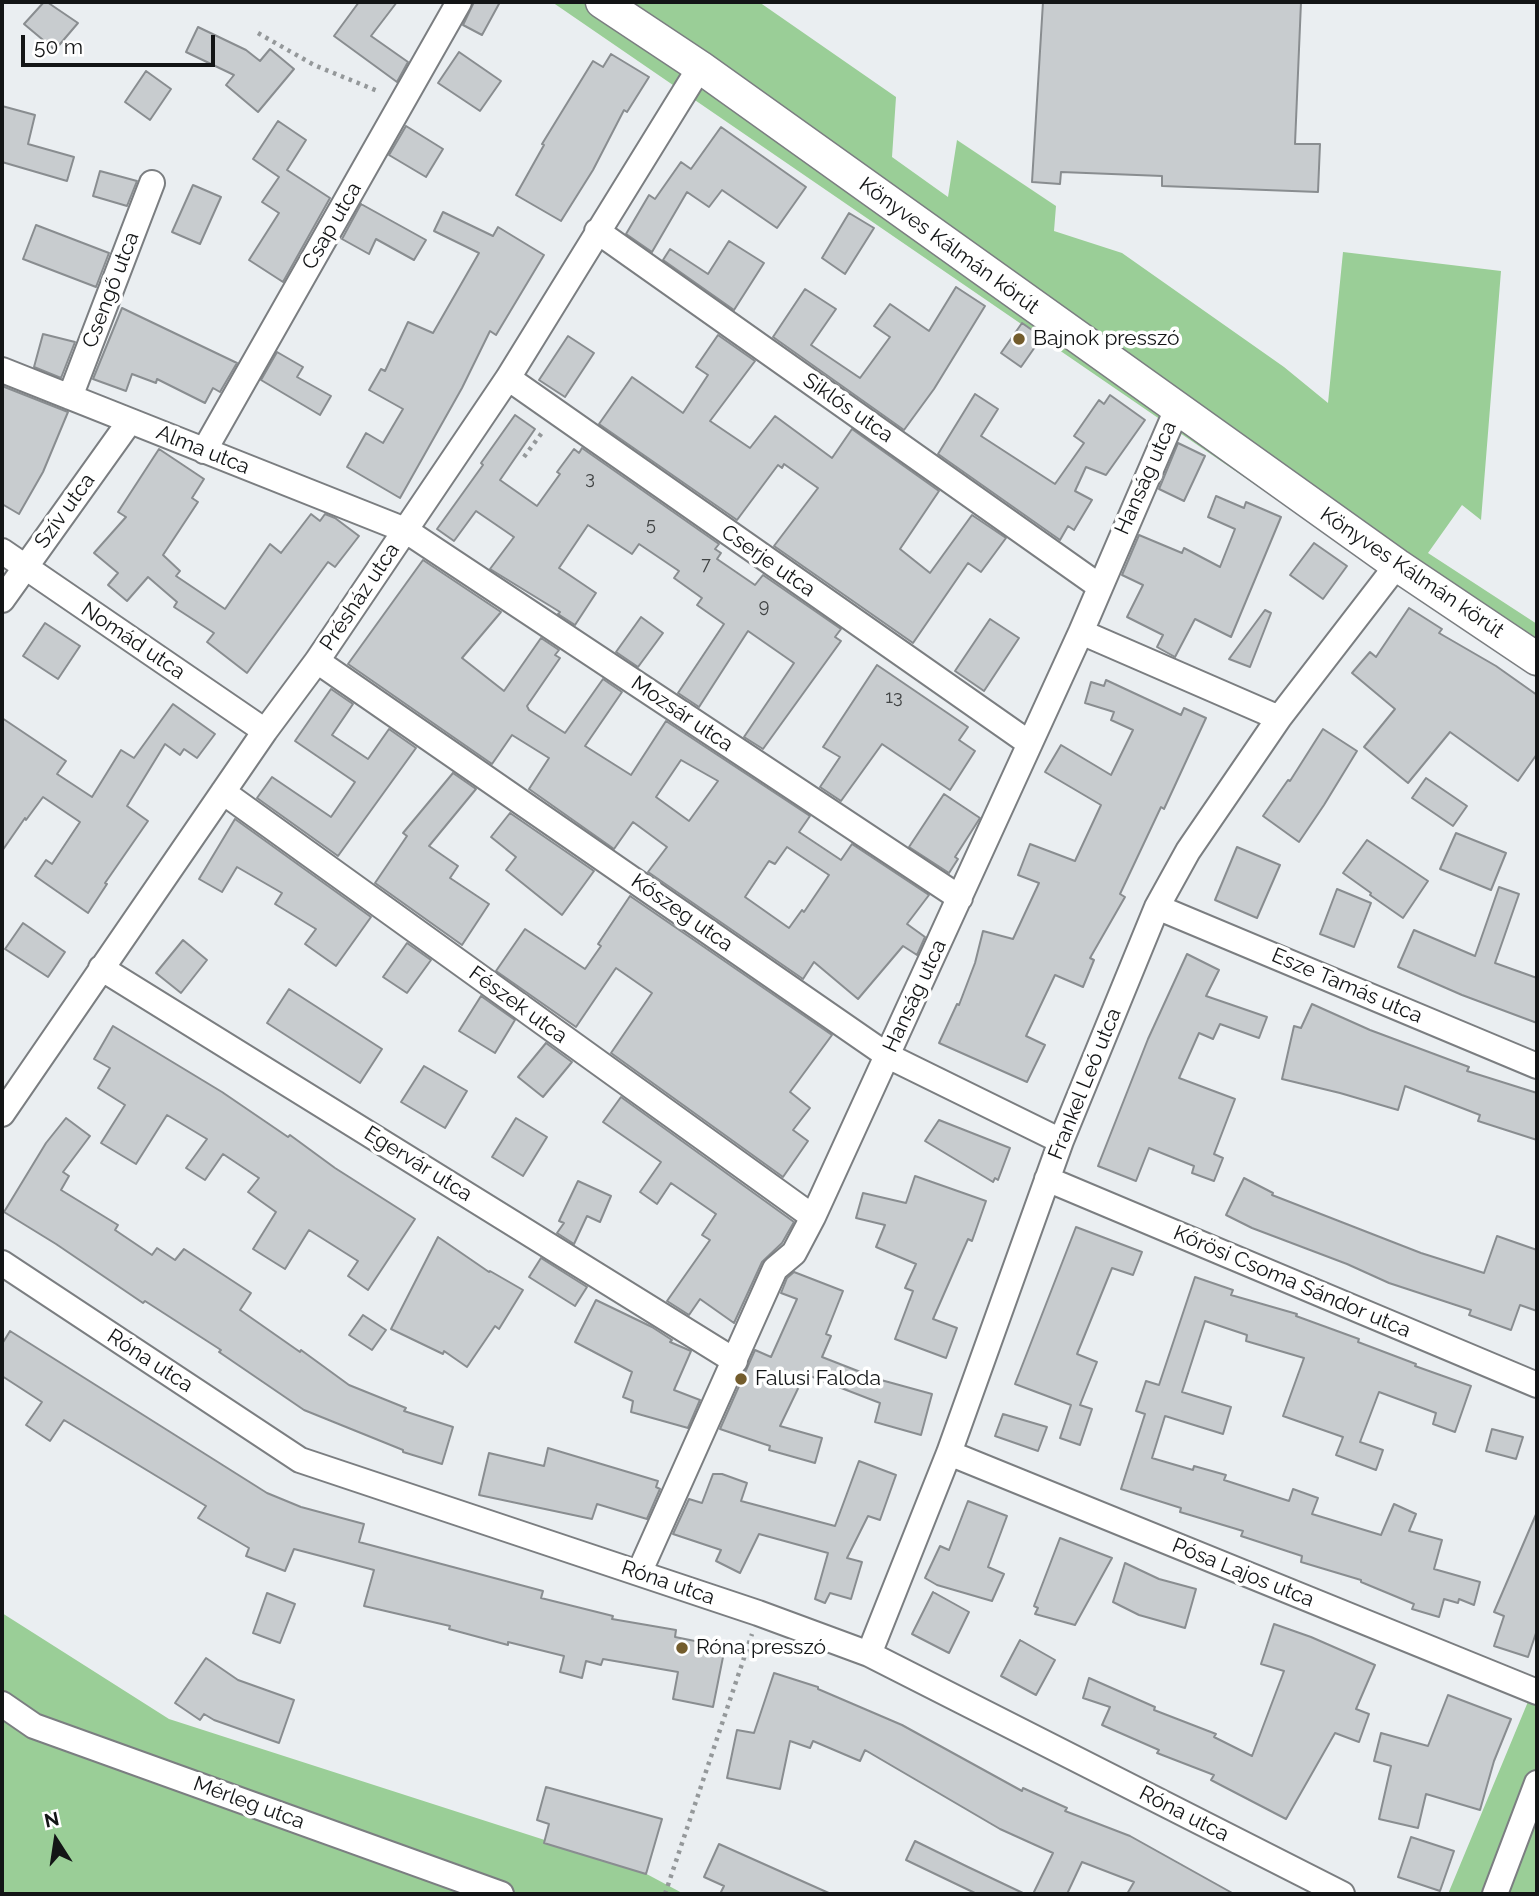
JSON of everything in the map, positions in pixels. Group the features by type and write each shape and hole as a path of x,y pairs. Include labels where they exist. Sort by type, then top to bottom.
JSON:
{"street":[{"name":"Csap utca","path":"204,451 459,2"},
{"name":"Könyves Kálmán körút","path":"603,2 700,67 1397,565 1537,659"},
{"name":"Présház utca","path":"2,1114 265,731 317,661 508,378 700,67"},
{"name":"Csengő utca","path":"70,397 152,183"},
{"name":"Siklós utca","path":"597,231 1099,586"},
{"name":"Alma utca","path":"2,370 405,530"},
{"name":"Cserje utca","path":"508,378 1029,743"},
{"name":"Hanság utca","path":"639,1573 775,1269 794,1254 888,1056 1081,632 1177,409"},
{"name":"Szív utca","path":"2,600 130,421"},
{"name":"Mozsár utca","path":"405,530 960,898"},
{"name":"Nomád utca","path":"2,551 265,731"},
{"name":"Frankel Leó utca","path":"869,1654 949,1453 1061,1141 1157,907 1188,851 1279,718 1397,565"},
{"path":"1081,632 1279,718"},
{"name":"Kőszeg utca","path":"317,661 888,1056 1061,1141"},
{"name":"Fészek utca","path":"223,792 813,1217"},
{"name":"Esze Tamás utca","path":"1157,907 1537,1066"},
{"name":"Egervár utca","path":"101,968 735,1361"},
{"name":"Kőrösi Csoma Sándor utca","path":"1047,1179 1537,1385"},
{"name":"Róna utca","path":"2,1264 300,1460 758,1613 869,1654 1342,1894"},
{"name":"Pósa Lajos utca","path":"949,1453 1537,1692"},
{"name":"Mérleg utca","path":"2,1704 34,1726 501,1894"},
{"path":"1496,1894 1537,1783"}],"path":[{"path":"258,33 314,65 403,102"},
{"path":"524,457 557,412"},
{"path":"665,1894 758,1613"}],"green space":[{"path":"552,2 759,2 896,97 892,157 948,197 957,140 1056,206 1054,231 1122,253 1284,367 1328,403 1343,252 1501,271 1481,520 1462,505 1428,553 1537,624 1537,678"},
{"path":"2,1613 169,1719 641,1871 684,1894 2,1894"},
{"path":"1537,1680 1537,1894 1448,1894"}],"building":[{"path":"44,2 78,23 55,50 24,24"},
{"path":"359,2 397,2 371,36 408,62 397,82 334,36"},
{"path":"474,2 500,2 482,35 463,25"},
{"path":"1043,2 1301,2 1295,144 1320,144 1318,192 1162,186 1162,176 1061,172 1060,184 1032,182"},
{"path":"198,27 246,50 260,61 270,49 294,69 258,112 226,85 234,75 186,52"},
{"path":"459,52 501,81 480,111 438,83"},
{"path":"611,54 649,77 627,112 624,110 593,170 561,221 516,195 544,145 542,144 593,61 603,67"},
{"path":"146,71 171,89 150,120 125,102"},
{"path":"2,106 35,115 28,144 74,157 67,181 2,162"},
{"path":"278,121 306,140 287,170 330,198 283,282 249,260 279,213 262,202 279,177 253,159"},
{"path":"406,126 443,149 426,177 389,155"},
{"path":"721,127 806,187 777,228 722,190 709,207 687,192 652,252 626,234 649,195 655,199 681,162 691,169"},
{"path":"100,171 137,181 127,206 93,196"},
{"path":"193,185 221,197 200,244 172,232"},
{"path":"361,204 426,240 414,260 376,239 369,254 342,239"},
{"path":"443,212 493,236 498,227 544,255 496,335 490,331 462,388 400,498 347,467 366,433 383,443 403,409 369,390 381,369 385,371 408,322 433,333 479,253 434,231"},
{"path":"849,213 874,228 845,274 822,258"},
{"path":"36,225 109,253 96,287 23,259"},
{"path":"729,241 764,263 734,310 663,260 670,249 708,274"},
{"path":"956,287 985,306 934,389 904,430 773,337 805,289 836,309 811,345 860,378 890,337 874,326 890,304 929,331"},
{"path":"122,308 237,363 220,392 213,388 205,403 157,379 156,383 132,374 126,391 93,379"},
{"path":"1022,323 1042,337 1021,367 1001,353"},
{"path":"43,334 75,342 61,378 34,367"},
{"path":"718,335 755,361 710,421 750,448 775,416 832,458 852,429 939,491 900,549 930,573 972,515 1006,538 981,572 968,563 913,643 774,546 818,488 784,464 782,468 778,465 737,520 599,424 632,377 683,413 708,375 696,367"},
{"path":"568,336 594,353 565,397 539,380"},
{"path":"277,352 303,367 297,377 331,396 320,415 261,380"},
{"path":"2,386 68,412 43,472 19,514 2,504"},
{"path":"975,394 998,409 981,436 1055,484 1084,443 1074,436 1099,400 1104,404 1110,395 1145,420 1106,475 1086,467 1075,491 1092,500 1074,530 1068,526 1060,540 938,454"},
{"path":"515,415 535,429 500,480 537,506 574,449 579,453 582,448 719,544 715,549 721,553 717,559 755,585 763,575 841,629 835,637 841,641 763,749 744,737 794,663 748,631 699,707 678,693 724,624 697,605 702,598 674,578 679,571 639,544 632,554 588,525 559,568 596,593 575,625 558,614 560,612 490,569 514,537 476,511 454,541 437,529"},
{"path":"1178,443 1205,456 1184,501 1159,489"},
{"path":"159,449 204,479 192,498 198,502 163,555 180,571 176,576 225,609 270,544 281,553 311,514 320,521 325,514 335,518 359,536 335,567 328,562 247,673 207,642 214,633 174,607 177,602 148,577 127,601 108,585 118,573 94,553 126,517 118,512"},
{"path":"1216,496 1244,508 1246,502 1281,517 1231,637 1195,619 1175,657 1157,647 1163,635 1127,617 1143,585 1122,575 1139,535 1182,553 1184,548 1220,567 1235,529 1208,517"},
{"path":"1314,543 1347,566 1323,599 1290,575"},
{"path":"423,560 501,612 462,658 504,691 541,638 559,650 555,655 560,658 527,706 529,710 565,733 603,679 622,692 585,746 631,775 666,721 810,816 799,832 841,860 852,844 929,895 907,924 925,937 917,955 903,946 858,999 814,962 803,979 648,872 667,847 633,822 614,849 529,789 549,758 512,735 492,764 348,664","holes":["681,760 718,781 689,821 656,797","787,847 829,875 804,912 802,910 789,928 745,897 769,861 775,864"]},
{"path":"1409,608 1442,629 1439,633 1496,666 1537,695 1537,754 1518,781 1450,732 1408,783 1364,747 1395,709 1352,673 1370,652 1376,657"},
{"path":"1265,610 1271,613 1250,667 1229,659"},
{"path":"641,617 663,633 638,667 616,652"},
{"path":"990,619 1019,638 984,691 955,671"},
{"path":"45,623 80,646 58,679 23,656"},
{"path":"877,665 968,727 959,740 975,751 950,790 882,744 841,801 820,787 840,757 823,747"},
{"path":"1106,680 1181,715 1184,708 1206,718 1164,809 1161,807 1120,894 1125,897 1090,958 1094,960 1083,987 1055,975 1026,1036 1045,1045 1027,1082 939,1043 957,1004 959,1005 975,963 983,931 1013,939 1039,883 1018,875 1030,844 1075,861 1101,805 1045,772 1061,745 1111,775 1133,730 1111,720 1114,712 1085,703 1091,682 1104,686"},
{"path":"331,689 353,704 332,735 368,759 389,729 416,748 338,856 257,798 272,777 331,817 355,782 295,741"},
{"path":"173,704 215,734 197,758 184,749 180,755 165,744 127,806 148,821 105,883 107,884 88,913 35,876 46,860 52,864 80,822 43,797 2,851 2,718 66,761 57,774 92,797 121,750 134,758"},
{"path":"1323,729 1357,751 1299,842 1263,816 1288,780 1290,781"},
{"path":"453,773 476,789 429,846 458,866 450,878 489,904 462,945 375,883 407,836 403,833"},
{"path":"1426,778 1467,806 1453,826 1412,798"},
{"path":"944,794 980,818 955,857 958,859 949,873 909,847"},
{"path":"510,813 594,871 562,915 506,870 516,857 491,837"},
{"path":"235,819 371,917 336,966 305,944 316,929 275,904 282,893 237,867 222,892 199,879"},
{"path":"1456,833 1506,853 1491,890 1440,869"},
{"path":"1367,840 1428,881 1403,918 1343,873"},
{"path":"1237,847 1280,865 1257,918 1215,900"},
{"path":"1499,887 1519,894 1495,963 1537,978 1537,1023 1398,967 1414,930 1475,956"},
{"path":"1337,889 1371,903 1354,947 1320,934"},
{"path":"630,896 832,1035 790,1092 810,1108 793,1130 808,1141 783,1177 611,1053 652,993 616,968 576,1027 496,971 525,929 585,969"},
{"path":"23,923 65,952 48,977 5,949"},
{"path":"183,940 207,960 181,993 156,973"},
{"path":"407,943 431,960 407,993 383,977"},
{"path":"1187,954 1219,970 1206,996 1267,1017 1259,1038 1220,1024 1213,1039 1199,1033 1179,1078 1235,1099 1214,1154 1223,1158 1214,1181 1192,1173 1194,1166 1149,1148 1136,1181 1098,1166 1148,1039"},
{"path":"289,989 382,1049 360,1083 267,1023"},
{"path":"481,996 515,1020 495,1053 459,1031"},
{"path":"1312,1004 1370,1030 1469,1067 1467,1071 1537,1093 1537,1140 1478,1121 1480,1115 1405,1086 1398,1110 1282,1079 1294,1026 1301,1028"},
{"path":"113,1026 222,1092 288,1137 290,1135 335,1168 415,1219 368,1290 348,1276 358,1261 309,1230 285,1269 253,1249 276,1212 248,1192 259,1178 223,1154 205,1180 186,1168 207,1139 167,1115 136,1164 101,1143 125,1105 98,1088 110,1068 94,1059"},
{"path":"546,1043 572,1062 543,1097 518,1077"},
{"path":"424,1066 467,1091 445,1128 401,1102"},
{"path":"621,1097 794,1222 782,1243 762,1262 734,1323 700,1299 689,1315 667,1301 710,1240 702,1235 716,1214 671,1183 657,1204 640,1192 661,1162 603,1122"},
{"path":"66,1118 90,1136 63,1172 69,1176 61,1190 118,1225 115,1230 152,1255 157,1248 175,1260 184,1249 251,1293 240,1310 349,1385 406,1408 404,1411 453,1427 442,1464 403,1452 304,1410 219,1352 221,1350 145,1301 143,1303 4,1212 46,1143"},
{"path":"516,1118 547,1137 523,1176 492,1157"},
{"path":"939,1120 1010,1148 998,1180 995,1178 993,1182 925,1141"},
{"path":"915,1176 986,1201 972,1241 968,1239 933,1319 957,1328 946,1358 895,1339 913,1291 905,1288 916,1264 876,1247 885,1225 856,1218 863,1193 906,1203"},
{"path":"1244,1178 1273,1193 1272,1195 1421,1253 1484,1273 1497,1236 1537,1250 1537,1311 1520,1305 1511,1330 1469,1315 1471,1310 1389,1283 1252,1228 1226,1215"},
{"path":"578,1181 611,1196 600,1222 587,1216 574,1244 557,1233 564,1223 559,1221"},
{"path":"1076,1227 1142,1252 1133,1275 1112,1268 1077,1354 1097,1362 1080,1405 1092,1409 1080,1445 1060,1438 1071,1405 1015,1384"},
{"path":"438,1237 489,1272 523,1290 499,1329 495,1326 467,1367 444,1351 443,1354 391,1329"},
{"path":"541,1258 587,1287 575,1306 529,1277"},
{"path":"794,1272 843,1291 826,1334 831,1336 822,1357 881,1380 932,1394 921,1435 875,1422 880,1403 805,1374 780,1426 822,1438 815,1463 769,1450 770,1446 720,1429 755,1350 771,1357 797,1299 781,1293 787,1278"},
{"path":"1195,1277 1233,1290 1231,1295 1297,1314 1296,1316 1416,1364 1415,1366 1471,1386 1455,1432 1433,1424 1436,1413 1379,1392 1360,1442 1383,1450 1376,1470 1336,1455 1343,1437 1283,1416 1304,1358 1246,1341 1247,1335 1205,1321 1182,1392 1231,1407 1223,1434 1165,1416 1152,1458 1193,1470 1194,1466 1226,1475 1224,1480 1289,1501 1293,1489 1318,1498 1312,1514 1381,1535 1394,1504 1416,1514 1409,1531 1442,1540 1434,1569 1480,1582 1474,1605 1459,1599 1458,1603 1444,1599 1439,1617 1412,1609 1414,1604 1361,1580 1301,1562 1302,1556 1241,1536 1243,1531 1180,1512 1181,1508 1121,1489 1145,1414 1136,1411 1146,1381 1159,1385"},
{"path":"596,1300 652,1327 672,1340 670,1342 691,1351 674,1390 700,1400 688,1428 631,1412 633,1401 623,1397 632,1372 575,1342"},
{"path":"363,1315 386,1330 372,1350 349,1335"},
{"path":"10,1331 267,1493 301,1507 364,1524 359,1542 543,1591 541,1598 613,1616 612,1619 676,1630 675,1637 725,1647 713,1707 673,1699 678,1672 603,1659 601,1665 586,1661 582,1678 560,1672 564,1656 508,1642 508,1645 449,1629 450,1626 364,1606 374,1570 294,1549 285,1571 246,1556 249,1548 198,1518 206,1506 64,1420 50,1441 26,1425 42,1402 2,1376 2,1344"},
{"path":"1003,1414 1047,1427 1038,1451 995,1436"},
{"path":"1492,1429 1523,1437 1516,1459 1486,1451"},
{"path":"548,1448 658,1481 656,1487 660,1489 647,1519 597,1504 592,1519 479,1495 489,1453 544,1466"},
{"path":"859,1461 896,1475 880,1520 868,1516 847,1558 862,1562 851,1599 830,1593 825,1603 815,1599 828,1553 759,1534 740,1573 716,1561 721,1550 673,1534 689,1499 702,1503 713,1474 722,1474 747,1483 741,1501 835,1526"},
{"path":"968,1501 1007,1516 988,1567 1004,1574 992,1601 937,1585 925,1578 940,1546 949,1550"},
{"path":"1537,1512 1537,1630 1528,1657 1494,1646 1504,1616 1494,1612"},
{"path":"1060,1538 1112,1558 1075,1625 1035,1614 1038,1608 1034,1606"},
{"path":"1125,1563 1159,1579 1196,1589 1185,1628 1139,1615 1113,1602"},
{"path":"933,1592 969,1612 949,1653 912,1634"},
{"path":"267,1593 295,1604 280,1643 253,1633"},
{"path":"1274,1624 1375,1665 1356,1709 1369,1714 1359,1742 1335,1733 1286,1819 1211,1780 1214,1775 1157,1753 1159,1750 1102,1725 1110,1707 1083,1698 1089,1678 1155,1707 1154,1710 1216,1734 1214,1737 1252,1756 1284,1671 1261,1664"},
{"path":"1020,1640 1055,1660 1036,1695 1001,1676"},
{"path":"206,1658 238,1680 294,1700 279,1743 204,1714 200,1720 175,1703"},
{"path":"774,1673 818,1687 902,1725 1022,1791 1023,1788 1067,1808 1065,1811 1130,1836 1234,1894 1127,1894 1134,1882 1082,1862 1067,1894 1033,1894 1053,1853 1000,1829 865,1750 860,1761 813,1741 810,1748 790,1741 780,1789 727,1778 737,1730 754,1733"},
{"path":"1448,1695 1511,1719 1494,1761 1480,1810 1426,1794 1418,1828 1379,1819 1391,1766 1374,1761 1381,1733 1428,1746"},
{"path":"546,1787 662,1819 646,1874 544,1843 549,1824 537,1820"},
{"path":"1411,1837 1454,1851 1440,1891 1398,1877"},
{"path":"915,1841 1025,1894 977,1894 906,1860"},
{"path":"719,1844 831,1894 720,1894 724,1886 704,1877"}],"place":[{"name":"Bajnok presszó","path":"1019,339"},
{"name":"Falusi Faloda","path":"741,1379"},
{"name":"Róna presszó","path":"682,1648"}]}
